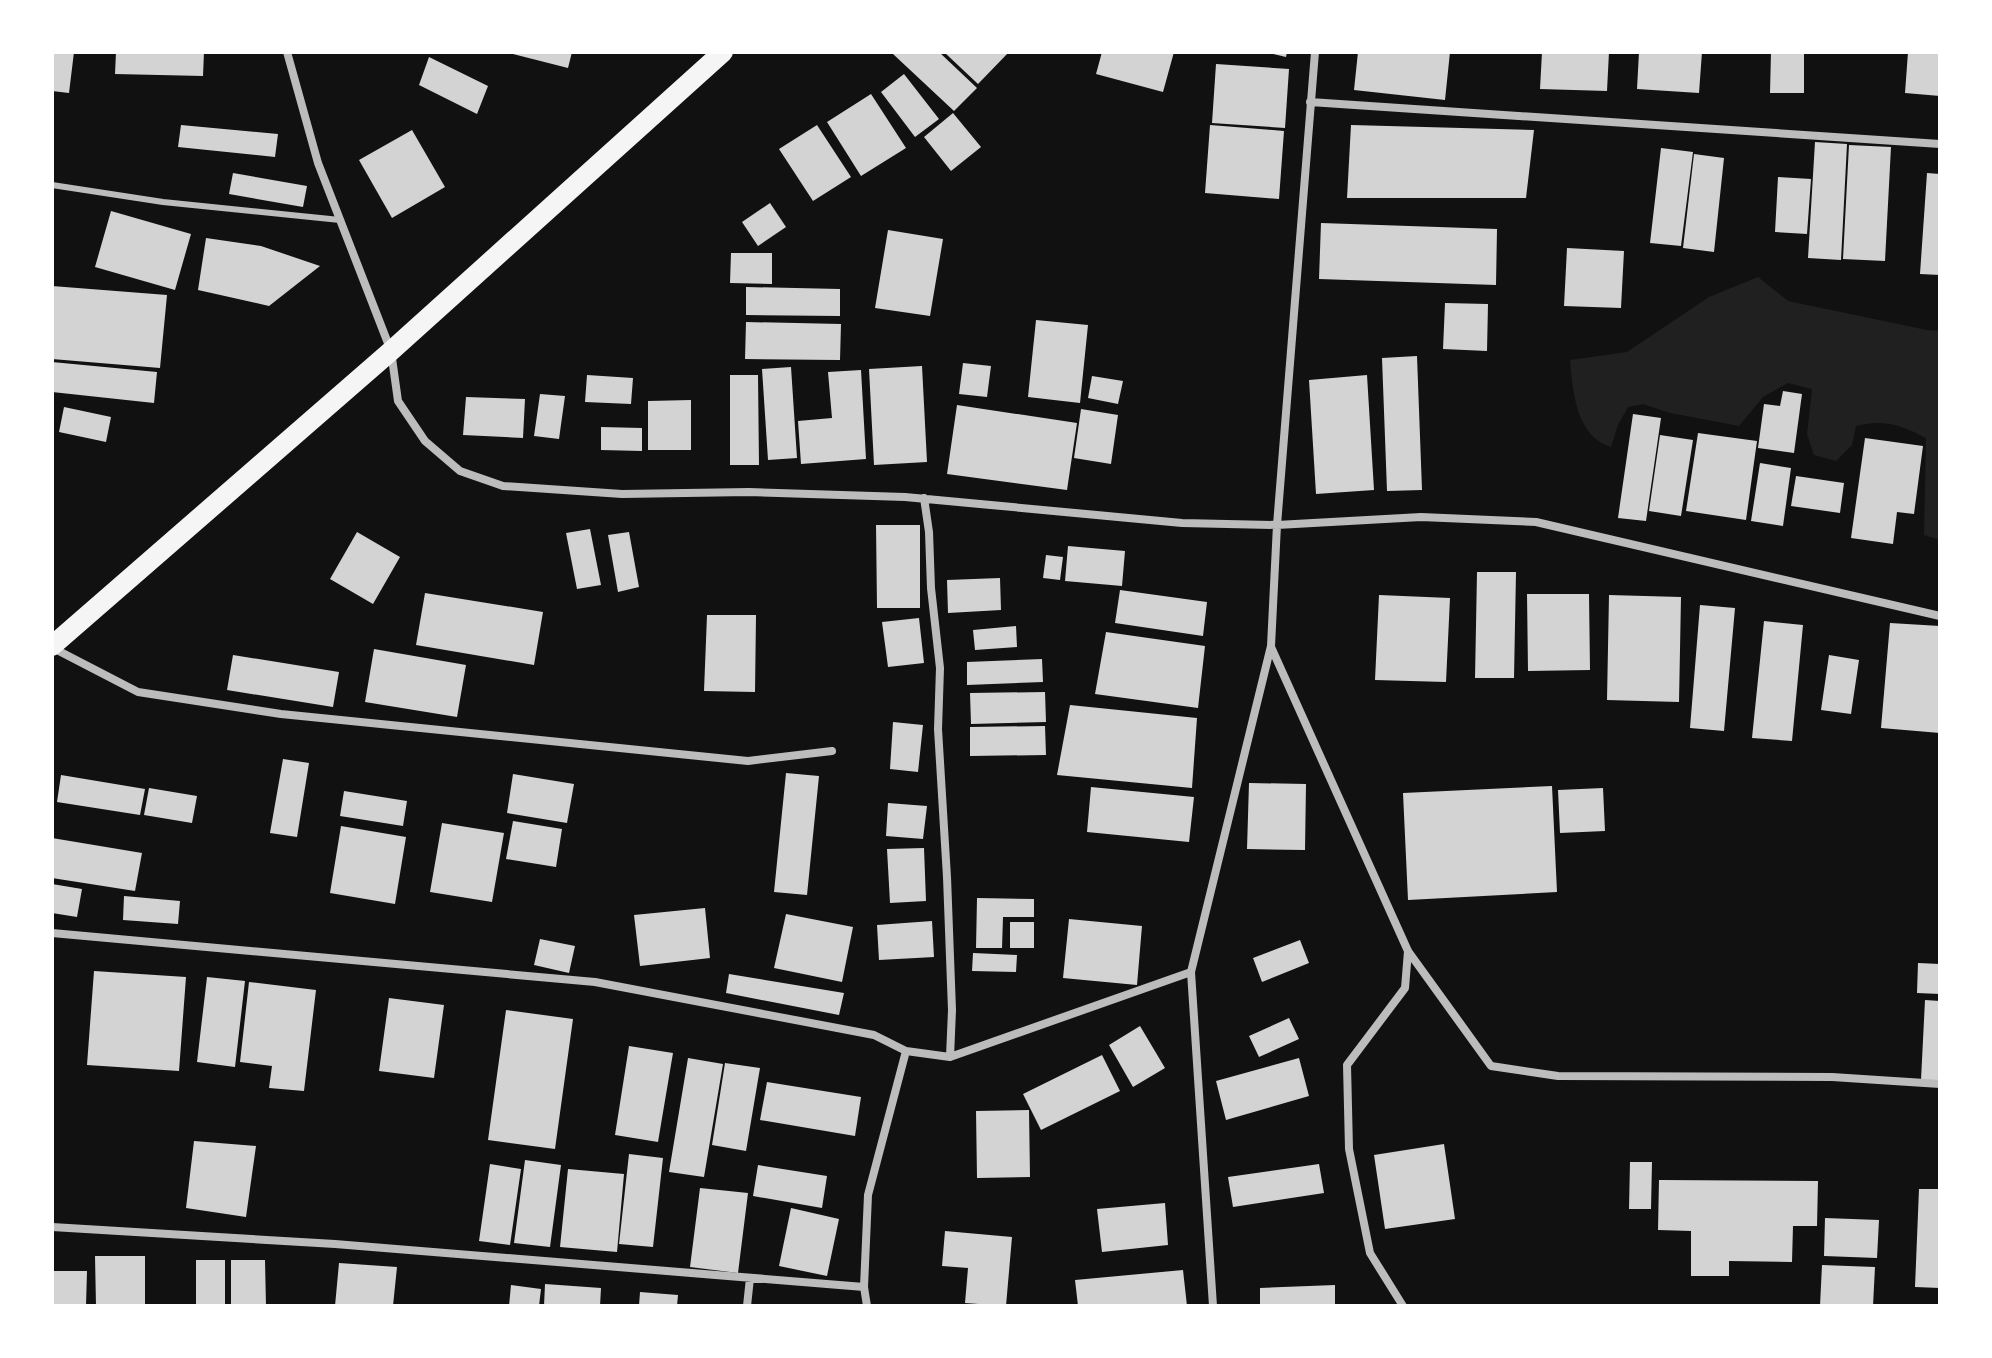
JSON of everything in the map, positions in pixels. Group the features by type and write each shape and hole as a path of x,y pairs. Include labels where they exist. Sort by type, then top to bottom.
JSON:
{"main road":[{"path":"52,647 391,351 723,52"}],"street":[{"path":"287,52 318,163 391,351 398,401 425,441 460,471 503,486 622,494 749,492 924,498 1182,523 1277,525 1421,517 1536,522 1940,616"},
{"path":"1213,1306 1191,972 1271,646 1277,525 1315,52"},
{"path":"1310,102 1940,144"},
{"path":"924,498 940,668 938,729 948,892 952,1010 950,1057"},
{"path":"1271,646 1408,951 1491,1066 1558,1076 1832,1077 1940,1084"},
{"path":"52,647 138,692 281,714 748,761 832,751"},
{"path":"52,933 595,982 874,1035 906,1051 950,1057 1191,972"},
{"path":"1403,1306 1370,1253 1349,1149 1347,1065 1405,988 1408,951"},
{"path":"867,1306 864,1287 868,1195 906,1051"},
{"path":"52,1227 335,1244 864,1287"},
{"path":"747,1306 750,1278"}],"lane":[{"path":"52,185 163,202 340,220"}],"shaded area":[{"path":"1758,277 1788,301 1940,331 1940,540 1924,535 1926,438 1892,424 1866,424 1856,426 1852,445 1836,461 1814,455 1807,434 1812,389 1788,383 1763,397 1739,426 1670,413 1643,404 1628,407 1611,447 1599,441 1583,423 1575,399 1570,360 1627,352 1709,297"}],"building":[{"path":"52,52 74,52 69,93 52,91"},
{"path":"116,52 204,52 203,76 115,74"},
{"path":"505,52 572,52 568,68"},
{"path":"939,52 977,88 954,111 893,54"},
{"path":"944,52 1009,52 978,84"},
{"path":"1102,52 1174,52 1163,92 1096,74"},
{"path":"1264,52 1287,52 1286,57"},
{"path":"1358,52 1450,52 1445,100 1354,90"},
{"path":"1542,52 1609,52 1607,91 1540,89"},
{"path":"1639,52 1702,52 1699,93 1637,89"},
{"path":"1771,52 1804,52 1804,93 1770,93"},
{"path":"1908,52 1940,52 1940,96 1905,93"},
{"path":"429,57 488,86 477,114 419,85"},
{"path":"1216,64 1289,69 1285,128 1212,123"},
{"path":"904,74 939,119 915,137 881,92"},
{"path":"871,94 906,148 861,176 827,122"},
{"path":"953,113 981,147 951,171 924,137"},
{"path":"181,125 278,134 275,157 178,147"},
{"path":"817,125 851,177 813,201 779,149"},
{"path":"1210,125 1284,131 1279,199 1205,193"},
{"path":"1351,125 1534,130 1526,198 1347,198"},
{"path":"412,130 445,187 392,218 359,160"},
{"path":"1815,142 1847,144 1841,260 1808,258"},
{"path":"1849,145 1891,147 1885,261 1843,259"},
{"path":"1661,148 1693,152 1681,246 1650,243"},
{"path":"1694,154 1724,158 1714,252 1683,248"},
{"path":"233,173 307,186 303,207 229,194"},
{"path":"1927,173 1940,174 1940,275 1920,274"},
{"path":"1778,177 1811,179 1807,234 1775,232"},
{"path":"770,203 786,227 758,246 742,222"},
{"path":"111,211 191,234 175,290 95,267"},
{"path":"1321,223 1497,229 1496,285 1319,279"},
{"path":"888,230 943,239 930,316 875,308"},
{"path":"206,238 261,246 320,266 269,306 198,290"},
{"path":"1567,248 1624,251 1621,308 1564,306"},
{"path":"731,253 772,253 772,284 730,283"},
{"path":"52,286 167,295 160,368 52,359"},
{"path":"746,287 840,289 840,316 746,315"},
{"path":"1445,303 1488,304 1487,351 1443,349"},
{"path":"1036,320 1088,325 1080,403 1028,397"},
{"path":"746,322 841,324 840,360 745,359"},
{"path":"1417,356 1422,490 1387,491 1382,358"},
{"path":"52,362 157,372 154,403 52,392"},
{"path":"963,363 991,366 987,397 959,394"},
{"path":"922,366 927,462 874,465 869,369"},
{"path":"791,367 797,458 768,460 762,369"},
{"path":"861,370 866,459 801,464 798,421 832,418 828,372"},
{"path":"587,375 633,378 631,404 585,402"},
{"path":"730,375 758,375 759,465 730,465"},
{"path":"1367,375 1374,490 1316,494 1309,380"},
{"path":"1092,376 1123,381 1118,404 1088,398"},
{"path":"1783,391 1802,394 1794,453 1758,448 1764,404 1780,406"},
{"path":"540,394 565,396 559,439 534,436"},
{"path":"466,397 525,399 523,438 463,435"},
{"path":"691,400 691,450 648,450 648,401"},
{"path":"957,405 1077,423 1067,490 947,474"},
{"path":"64,407 111,417 106,442 59,432"},
{"path":"1081,409 1118,415 1111,464 1074,458"},
{"path":"1633,414 1661,418 1646,521 1618,518"},
{"path":"601,427 642,428 642,451 601,450"},
{"path":"1698,433 1757,441 1746,520 1686,511"},
{"path":"1660,435 1693,440 1681,516 1649,511"},
{"path":"1865,438 1923,446 1914,514 1897,512 1893,544 1851,538"},
{"path":"1760,463 1791,468 1783,526 1751,521"},
{"path":"1796,476 1844,483 1840,513 1791,506"},
{"path":"876,525 920,525 920,608 877,608"},
{"path":"590,529 601,585 577,589 566,533"},
{"path":"357,532 400,557 373,604 330,579"},
{"path":"629,532 639,587 618,592 608,535"},
{"path":"1068,546 1125,551 1122,586 1065,581"},
{"path":"1046,555 1063,557 1060,580 1043,578"},
{"path":"1477,572 1516,572 1514,678 1475,678"},
{"path":"1000,578 1001,610 948,613 947,580"},
{"path":"1120,590 1207,602 1203,636 1115,623"},
{"path":"425,593 543,612 534,665 416,645"},
{"path":"1527,594 1589,594 1590,670 1528,671"},
{"path":"1379,595 1450,598 1446,682 1375,680"},
{"path":"1609,595 1681,597 1679,702 1607,700"},
{"path":"1700,605 1735,608 1724,731 1690,728"},
{"path":"707,615 756,615 755,692 704,691"},
{"path":"919,618 924,663 888,667 882,622"},
{"path":"1764,621 1803,625 1792,741 1752,738"},
{"path":"1890,623 1940,626 1940,733 1881,728"},
{"path":"1016,626 1017,647 975,650 973,630"},
{"path":"1106,632 1205,646 1198,708 1095,694"},
{"path":"374,649 466,665 457,717 365,702"},
{"path":"233,655 339,672 333,707 227,690"},
{"path":"1829,655 1859,660 1851,714 1821,710"},
{"path":"1042,659 1043,682 967,685 967,662"},
{"path":"1045,692 1046,722 971,724 970,693"},
{"path":"1070,705 1197,718 1192,788 1057,775"},
{"path":"893,722 923,725 918,772 890,769"},
{"path":"1045,726 1046,755 970,756 970,727"},
{"path":"283,759 309,763 297,837 270,833"},
{"path":"786,773 819,776 807,895 774,892"},
{"path":"513,774 574,784 567,823 507,813"},
{"path":"61,775 145,789 140,815 57,802"},
{"path":"1249,783 1306,784 1305,850 1247,849"},
{"path":"1552,786 1557,892 1408,900 1403,793"},
{"path":"1091,787 1194,797 1189,842 1087,832"},
{"path":"149,788 197,796 192,823 144,815"},
{"path":"1603,788 1605,831 1560,833 1558,790"},
{"path":"344,791 407,801 403,826 340,816"},
{"path":"888,803 927,806 923,839 886,836"},
{"path":"513,821 562,829 556,867 506,859"},
{"path":"442,823 504,833 492,902 430,892"},
{"path":"341,826 406,837 395,904 330,893"},
{"path":"52,838 142,853 135,891 52,878"},
{"path":"924,848 926,901 890,903 887,849"},
{"path":"52,884 82,889 77,917 52,913"},
{"path":"124,896 180,901 178,924 123,920"},
{"path":"977,898 1034,899 1034,917 1003,917 1002,948 976,948"},
{"path":"705,908 710,958 640,966 634,915"},
{"path":"786,914 853,927 842,982 774,968"},
{"path":"1069,919 1142,926 1137,985 1063,978"},
{"path":"932,921 934,957 879,960 877,925"},
{"path":"1010,922 1034,922 1034,948 1010,948"},
{"path":"540,939 575,946 569,973 534,965"},
{"path":"1300,940 1309,963 1262,982 1253,958"},
{"path":"973,953 1017,955 1016,972 972,971"},
{"path":"1918,963 1940,964 1940,994 1917,993"},
{"path":"94,971 186,977 179,1071 87,1065"},
{"path":"729,974 844,993 839,1015 726,993"},
{"path":"207,977 245,981 235,1067 197,1062"},
{"path":"249,982 316,990 304,1091 269,1088 272,1066 240,1062"},
{"path":"389,998 444,1005 434,1078 379,1071"},
{"path":"1925,1000 1940,1001 1940,1081 1921,1080"},
{"path":"506,1010 573,1019 555,1149 488,1140"},
{"path":"1289,1018 1299,1039 1259,1057 1249,1036"},
{"path":"1140,1026 1165,1068 1133,1087 1109,1045"},
{"path":"629,1046 673,1053 658,1142 615,1135"},
{"path":"1102,1055 1120,1091 1041,1130 1023,1094"},
{"path":"688,1058 723,1064 704,1177 669,1172"},
{"path":"1299,1058 1309,1096 1226,1120 1216,1081"},
{"path":"725,1063 760,1068 746,1151 712,1145"},
{"path":"767,1082 861,1097 855,1136 760,1120"},
{"path":"1029,1110 1030,1177 977,1178 976,1111"},
{"path":"194,1141 256,1146 246,1217 186,1208"},
{"path":"1444,1144 1455,1219 1385,1229 1374,1155"},
{"path":"629,1154 663,1158 653,1247 619,1244"},
{"path":"525,1160 561,1165 550,1247 514,1243"},
{"path":"1630,1162 1652,1162 1651,1209 1629,1209"},
{"path":"490,1164 521,1169 510,1245 479,1241"},
{"path":"1319,1164 1324,1193 1233,1207 1228,1177"},
{"path":"758,1165 827,1176 822,1208 753,1196"},
{"path":"568,1169 624,1174 617,1252 560,1247"},
{"path":"1659,1180 1818,1181 1817,1226 1793,1226 1792,1262 1729,1261 1729,1276 1691,1276 1691,1231 1658,1230"},
{"path":"700,1188 748,1193 738,1273 690,1267"},
{"path":"1919,1189 1940,1189 1940,1288 1915,1287"},
{"path":"1165,1203 1168,1245 1102,1252 1097,1209"},
{"path":"791,1208 839,1219 827,1276 779,1266"},
{"path":"1825,1218 1879,1220 1877,1258 1824,1256"},
{"path":"945,1231 1012,1237 1006,1306 965,1303 968,1268 942,1266"},
{"path":"95,1256 145,1256 145,1306 96,1306"},
{"path":"196,1260 225,1260 225,1306 196,1306"},
{"path":"231,1260 265,1260 266,1306 231,1306"},
{"path":"339,1263 397,1267 393,1306 335,1306"},
{"path":"1822,1265 1875,1267 1873,1306 1820,1306"},
{"path":"1183,1270 1187,1306 1078,1306 1075,1280"},
{"path":"52,1271 87,1271 86,1306 52,1306"},
{"path":"545,1284 601,1288 600,1306 544,1306"},
{"path":"511,1285 541,1289 539,1306 509,1306"},
{"path":"1335,1285 1335,1306 1260,1306 1260,1288"},
{"path":"640,1292 678,1295 677,1306 639,1306"}]}
